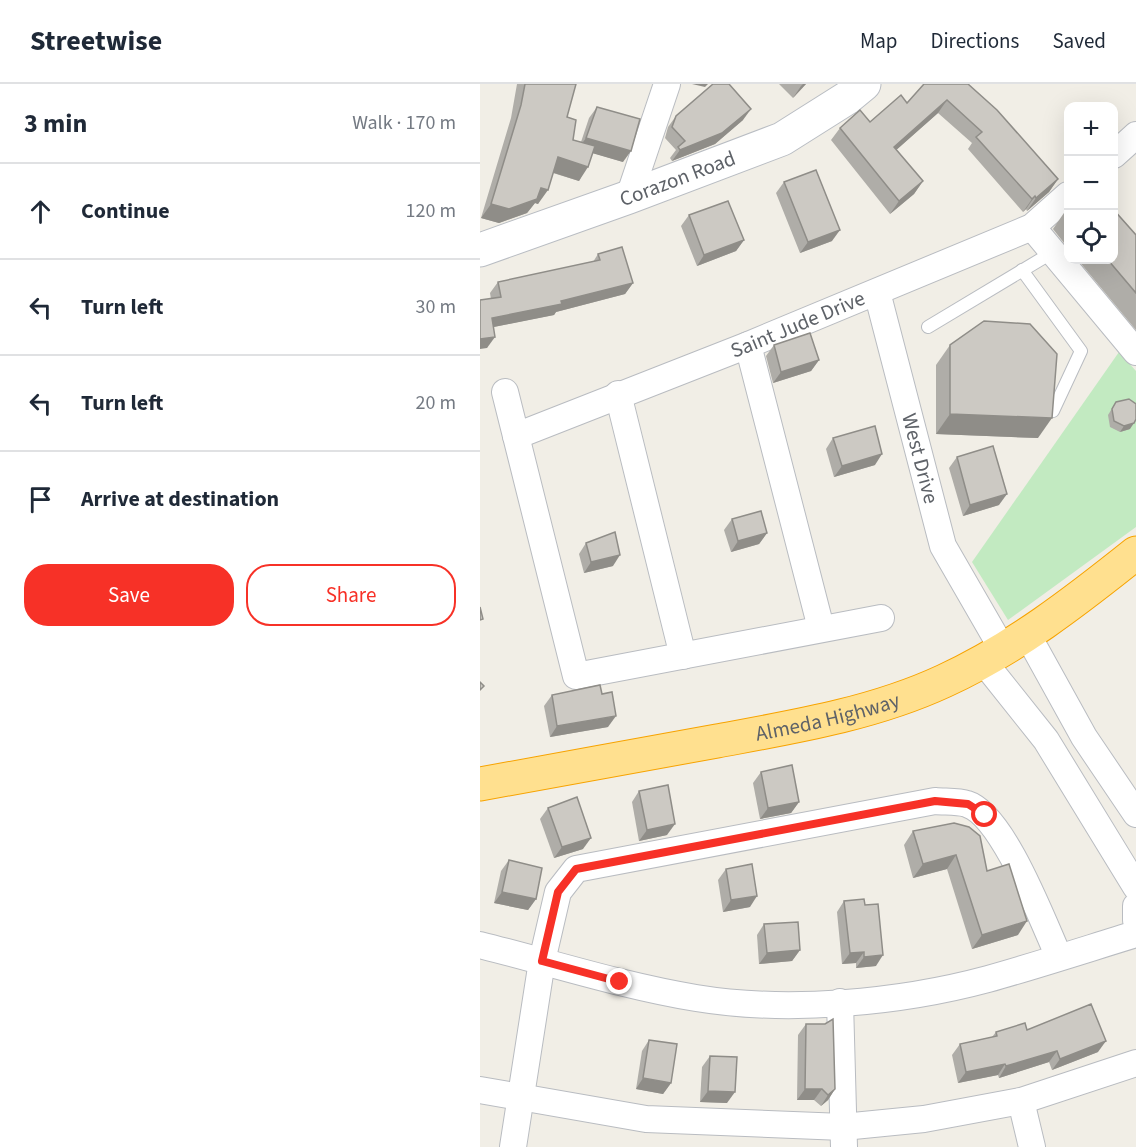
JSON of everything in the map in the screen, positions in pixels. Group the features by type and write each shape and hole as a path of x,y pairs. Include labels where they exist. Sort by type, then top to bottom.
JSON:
{"highway":[{"name":"Almeda Highway","path":"480,784 771,731 860,711 943,682 1004,648 1083,596 1136,553"}],"street":[{"path":"629,198 667,84"},
{"name":"Corazon Road","path":"480,250 629,198 782,139 847,98 864,84"},
{"path":"1118,151 1136,135"},
{"name":"Saint Jude Drive","path":"516,436 618,394 748,345 1032,227 1064,199"},
{"path":"1032,227 1136,352"},
{"name":"West Drive","path":"877,292 943,546 1004,648"},
{"path":"748,345 821,628"},
{"path":"505,393 576,676 881,618"},
{"path":"618,394 683,656"},
{"path":"1004,648 1075,721 1136,814"},
{"path":"1004,648 1046,740 1136,886"},
{"path":"1046,740 1075,721"},
{"path":"513,1147 523,1096 542,961 558,892 576,869 935,801 968,804 985,815 1008,845 1059,957"},
{"path":"1136,906 1136,920"},
{"path":"480,945 620,982 698,998 770,1004 889,998 987,979 1136,934"},
{"path":"840,1002 843,1137"},
{"path":"480,1090 646,1119 843,1137 1021,1101 1136,1063"},
{"path":"1021,1101 1032,1147"}],"lane":[{"path":"928,327 1053,252"},
{"path":"1022,270 1082,351 1053,411"}],"green space":[{"path":"1119,352 1136,371 1136,527 1008,620 972,562"}],"building":[{"path":"525,84 576,84 567,117 576,120 573,140 595,146 588,167 558,157 548,190 541,188 537,199 509,209 491,204 521,105"},
{"path":"713,84 729,84 751,109 722,133 680,150 678,147 685,141 672,127 676,116"},
{"path":"924,84 968,84 997,110 1058,179 1032,199 976,137 982,132 947,100 894,147 923,181 899,201 840,128 860,110 870,122 901,95 907,103"},
{"path":"597,107 640,119 631,151 586,138"},
{"path":"816,170 840,230 808,242 784,182"},
{"path":"728,201 744,240 704,255 689,215"},
{"path":"1118,215 1136,235 1136,293 1111,264 1118,264"},
{"path":"622,247 633,283 561,301 562,304 492,318 495,337 480,339 480,300 501,297 498,282 600,260 598,254"},
{"path":"984,321 1030,324 1057,354 1052,418 950,414 950,345"},
{"path":"810,333 819,360 781,372 774,345"},
{"path":"1129,399 1136,404 1136,419 1134,423 1124,426 1114,421 1112,409 1116,402"},
{"path":"875,426 882,454 842,466 833,438"},
{"path":"993,446 1007,494 970,505 957,457"},
{"path":"761,511 767,533 738,541 732,519"},
{"path":"615,532 620,555 591,562 586,543"},
{"path":"600,685 602,694 612,692 616,716 557,726 552,695"},
{"path":"792,765 799,802 768,808 761,772"},
{"path":"668,785 675,824 647,830 639,791"},
{"path":"577,797 591,838 562,847 548,808"},
{"path":"954,823 969,827 980,836 987,871 1009,864 1027,921 982,935 956,855 923,864 913,831"},
{"path":"509,860 542,868 536,899 502,892"},
{"path":"752,864 757,896 731,900 726,869"},
{"path":"864,899 865,905 878,904 883,955 864,957 864,952 850,953 844,901"},
{"path":"798,922 800,950 767,953 764,924"},
{"path":"1091,1004 1106,1041 1060,1059 1057,1051 1006,1066 1005,1064 966,1072 960,1044 997,1036 996,1032 1025,1023 1027,1030"},
{"path":"833,1019 835,1089 828,1095 822,1089 805,1089 806,1024 825,1024"},
{"path":"649,1040 677,1044 671,1083 643,1078"},
{"path":"710,1056 737,1057 735,1092 708,1091"}],"route":[{"path":"620,982 542,961 558,892 576,869 935,801 968,804 985,815"}]}
